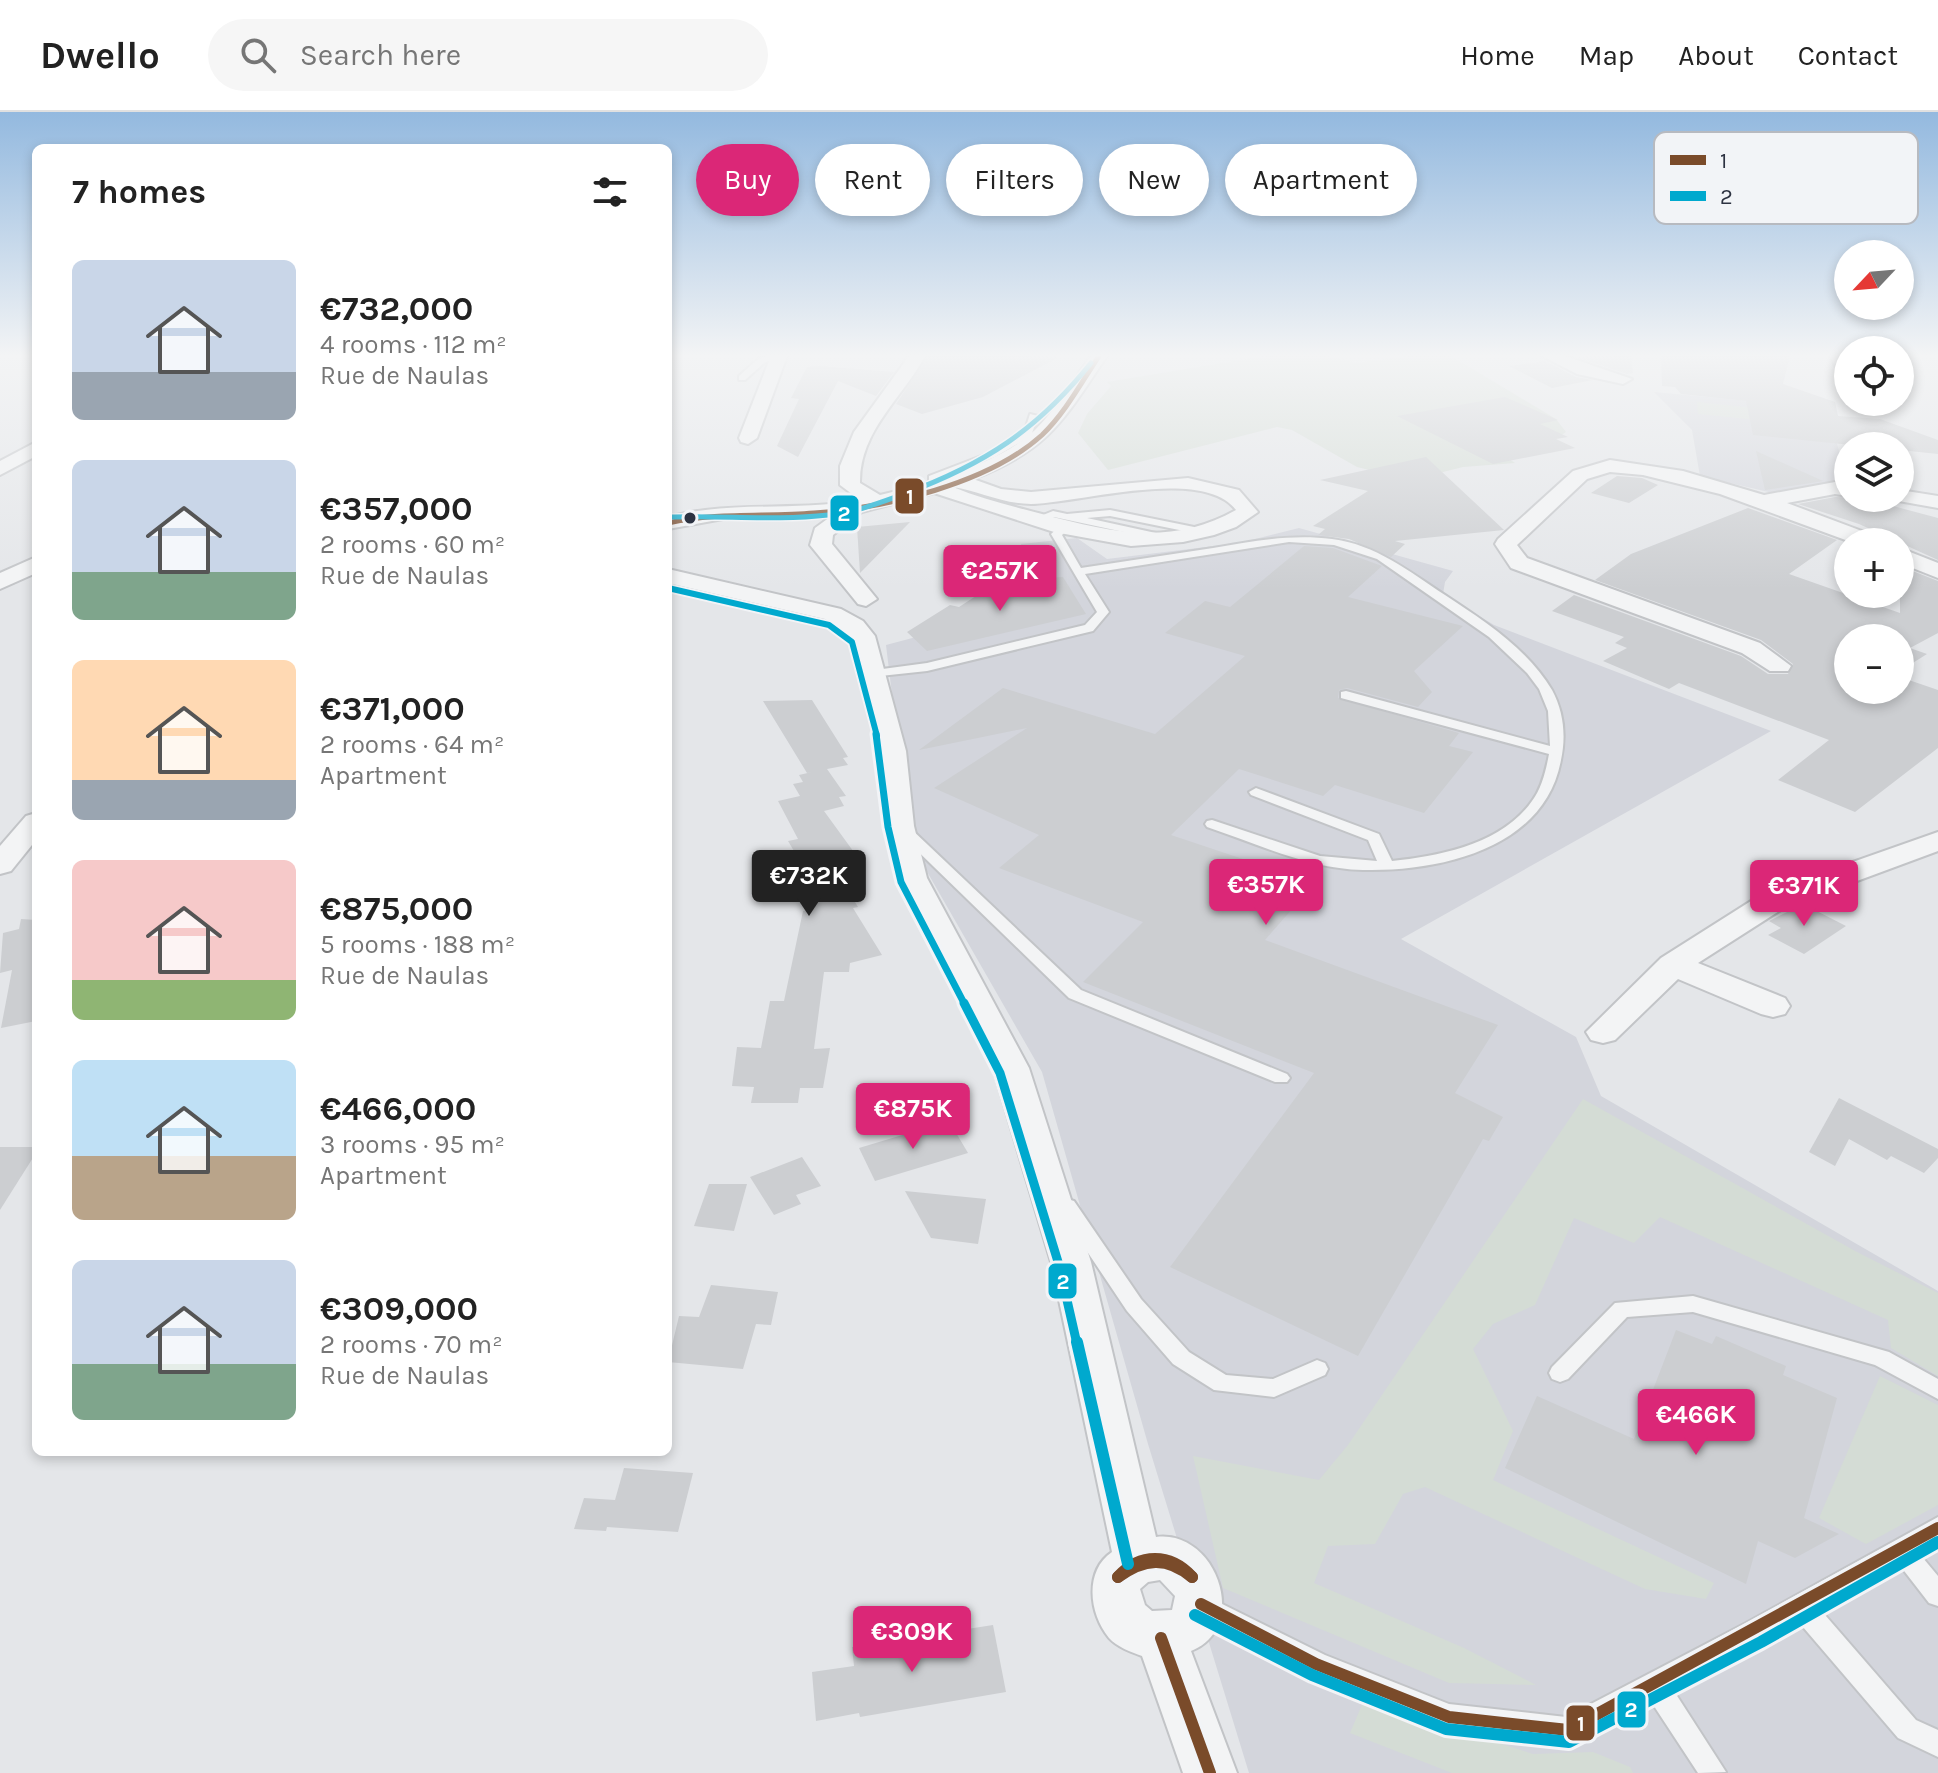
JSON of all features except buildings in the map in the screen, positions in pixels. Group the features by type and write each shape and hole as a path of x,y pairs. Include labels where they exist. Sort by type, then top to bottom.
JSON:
{"street":[{"path":"748,438 750,434"},
{"path":"862,434 855,444 848,469 850,485 865,501"},
{"path":"936,478 1008,434"},
{"path":"672,522 720,511 811,514 865,501 936,478 979,469 1030,445 1042,434"},
{"path":"0,469 32,450"},
{"path":"1779,666 1751,648 1519,563 1506,544 1588,470 1609,464 1635,465 1763,502 1834,529"},
{"path":"979,469 1004,495"},
{"path":"936,478 1004,495 1052,497 1165,484 1210,487 1233,494 1248,512 1229,525 1198,533 1115,537 960,498 936,478"},
{"path":"1763,502 1834,488"},
{"path":"1914,498 1938,502"},
{"path":"672,505 719,502 815,505 865,501"},
{"path":"865,501 823,533 821,545 866,599"},
{"path":"1914,561 1938,571"},
{"path":"0,582 32,566"},
{"path":"678,576 845,618 863,636 893,751 900,826 912,878 1011,1068 1071,1262 1139,1560"},
{"path":"0,865 32,827"},
{"path":"1603,1032 1673,965 1773,901 1938,841"},
{"path":"1673,965 1773,1006"},
{"path":"1164,1558 1187,1570 1200,1592 1201,1604 1189,1628 1161,1638 1132,1628 1116,1604 1118,1577 1139,1560 1164,1558"},
{"path":"1161,1638 1210,1773"}],"lane":[{"path":"875,674 927,667 1089,628 1103,612 1060,545 1056,534 1064,523 1093,517 1198,533"},
{"path":"1078,572 1289,539 1335,542 1361,549 1381,557 1515,652 1544,687 1559,719 1557,752 1549,787 1527,820 1488,843 1442,859 1333,863 1212,824"},
{"path":"1346,695 1557,752"},
{"path":"1256,792 1374,837 1385,863"},
{"path":"900,826 1075,994 1281,1078"},
{"path":"1042,1168 1134,1305 1181,1358 1222,1384 1274,1388 1317,1369"},
{"path":"1560,1373 1622,1309 1693,1304 1881,1358 1938,1390"},
{"path":"1201,1604 1316,1664 1449,1717 1568,1730 1801,1606 1938,1528"},
{"path":"1901,1549 1938,1595"},
{"path":"1801,1606 1907,1729 1938,1744"},
{"path":"1654,1684 1713,1772"}],"shaded area":[{"path":"1078,434 1251,434 1108,470"},
{"path":"1298,434 1564,434 1557,438 1489,445 1515,463 1463,467 1411,480 1357,467"},
{"path":"1693,434 1834,434 1834,485 1777,494 1700,476"},
{"path":"1299,528 1453,571 1445,582 1443,594 1494,625 1771,731 1401,939 1576,1037 1601,1096 1938,1291 1938,1773 1249,1773 1148,1444 1042,1072 910,842 886,645 1029,607 1021,544 1077,538 1107,559 1239,543"},
{"path":"1583,1099 1857,1252 1938,1293 1938,1376 1891,1348 1888,1320 1660,1217 1634,1243 1574,1218 1535,1305 1493,1324 1473,1349 1513,1431 1493,1480 1714,1583 1706,1599 1645,1589 1425,1487 1403,1494 1375,1544 1328,1546 1314,1583 1464,1648 1536,1685 1449,1683 1223,1588 1193,1456 1319,1480 1348,1445"},
{"path":"1880,1376 1938,1405 1938,1505 1866,1544 1819,1518"},
{"path":"1364,1700 1533,1754 1593,1752 1630,1767 1633,1773 1452,1773 1350,1733"}],"transit line":[{"name":"2","path":"672,517 822,516 854,511 961,471 986,459 1023,434"},
{"name":"1","path":"672,522 722,515 813,513 897,499 985,470 1011,457 1042,434"},
{"name":"2","path":"672,589 829,625 852,642 881,753 888,827 901,882 1000,1073 1059,1265 1128,1564"},
{"name":"1","path":"1201,1604 1316,1664 1449,1717 1568,1730 1938,1528"},
{"name":"2","path":"1195,1615 1312,1675 1446,1729 1569,1742 1761,1642 1938,1542"},
{"name":"1","path":"1118,1577 1134,1563 1155,1558 1175,1563 1192,1577"},
{"name":"1","path":"1118,1577 1137,1565 1155,1560 1174,1564 1192,1577"},
{"name":"1","path":"1161,1638 1210,1773"}]}
